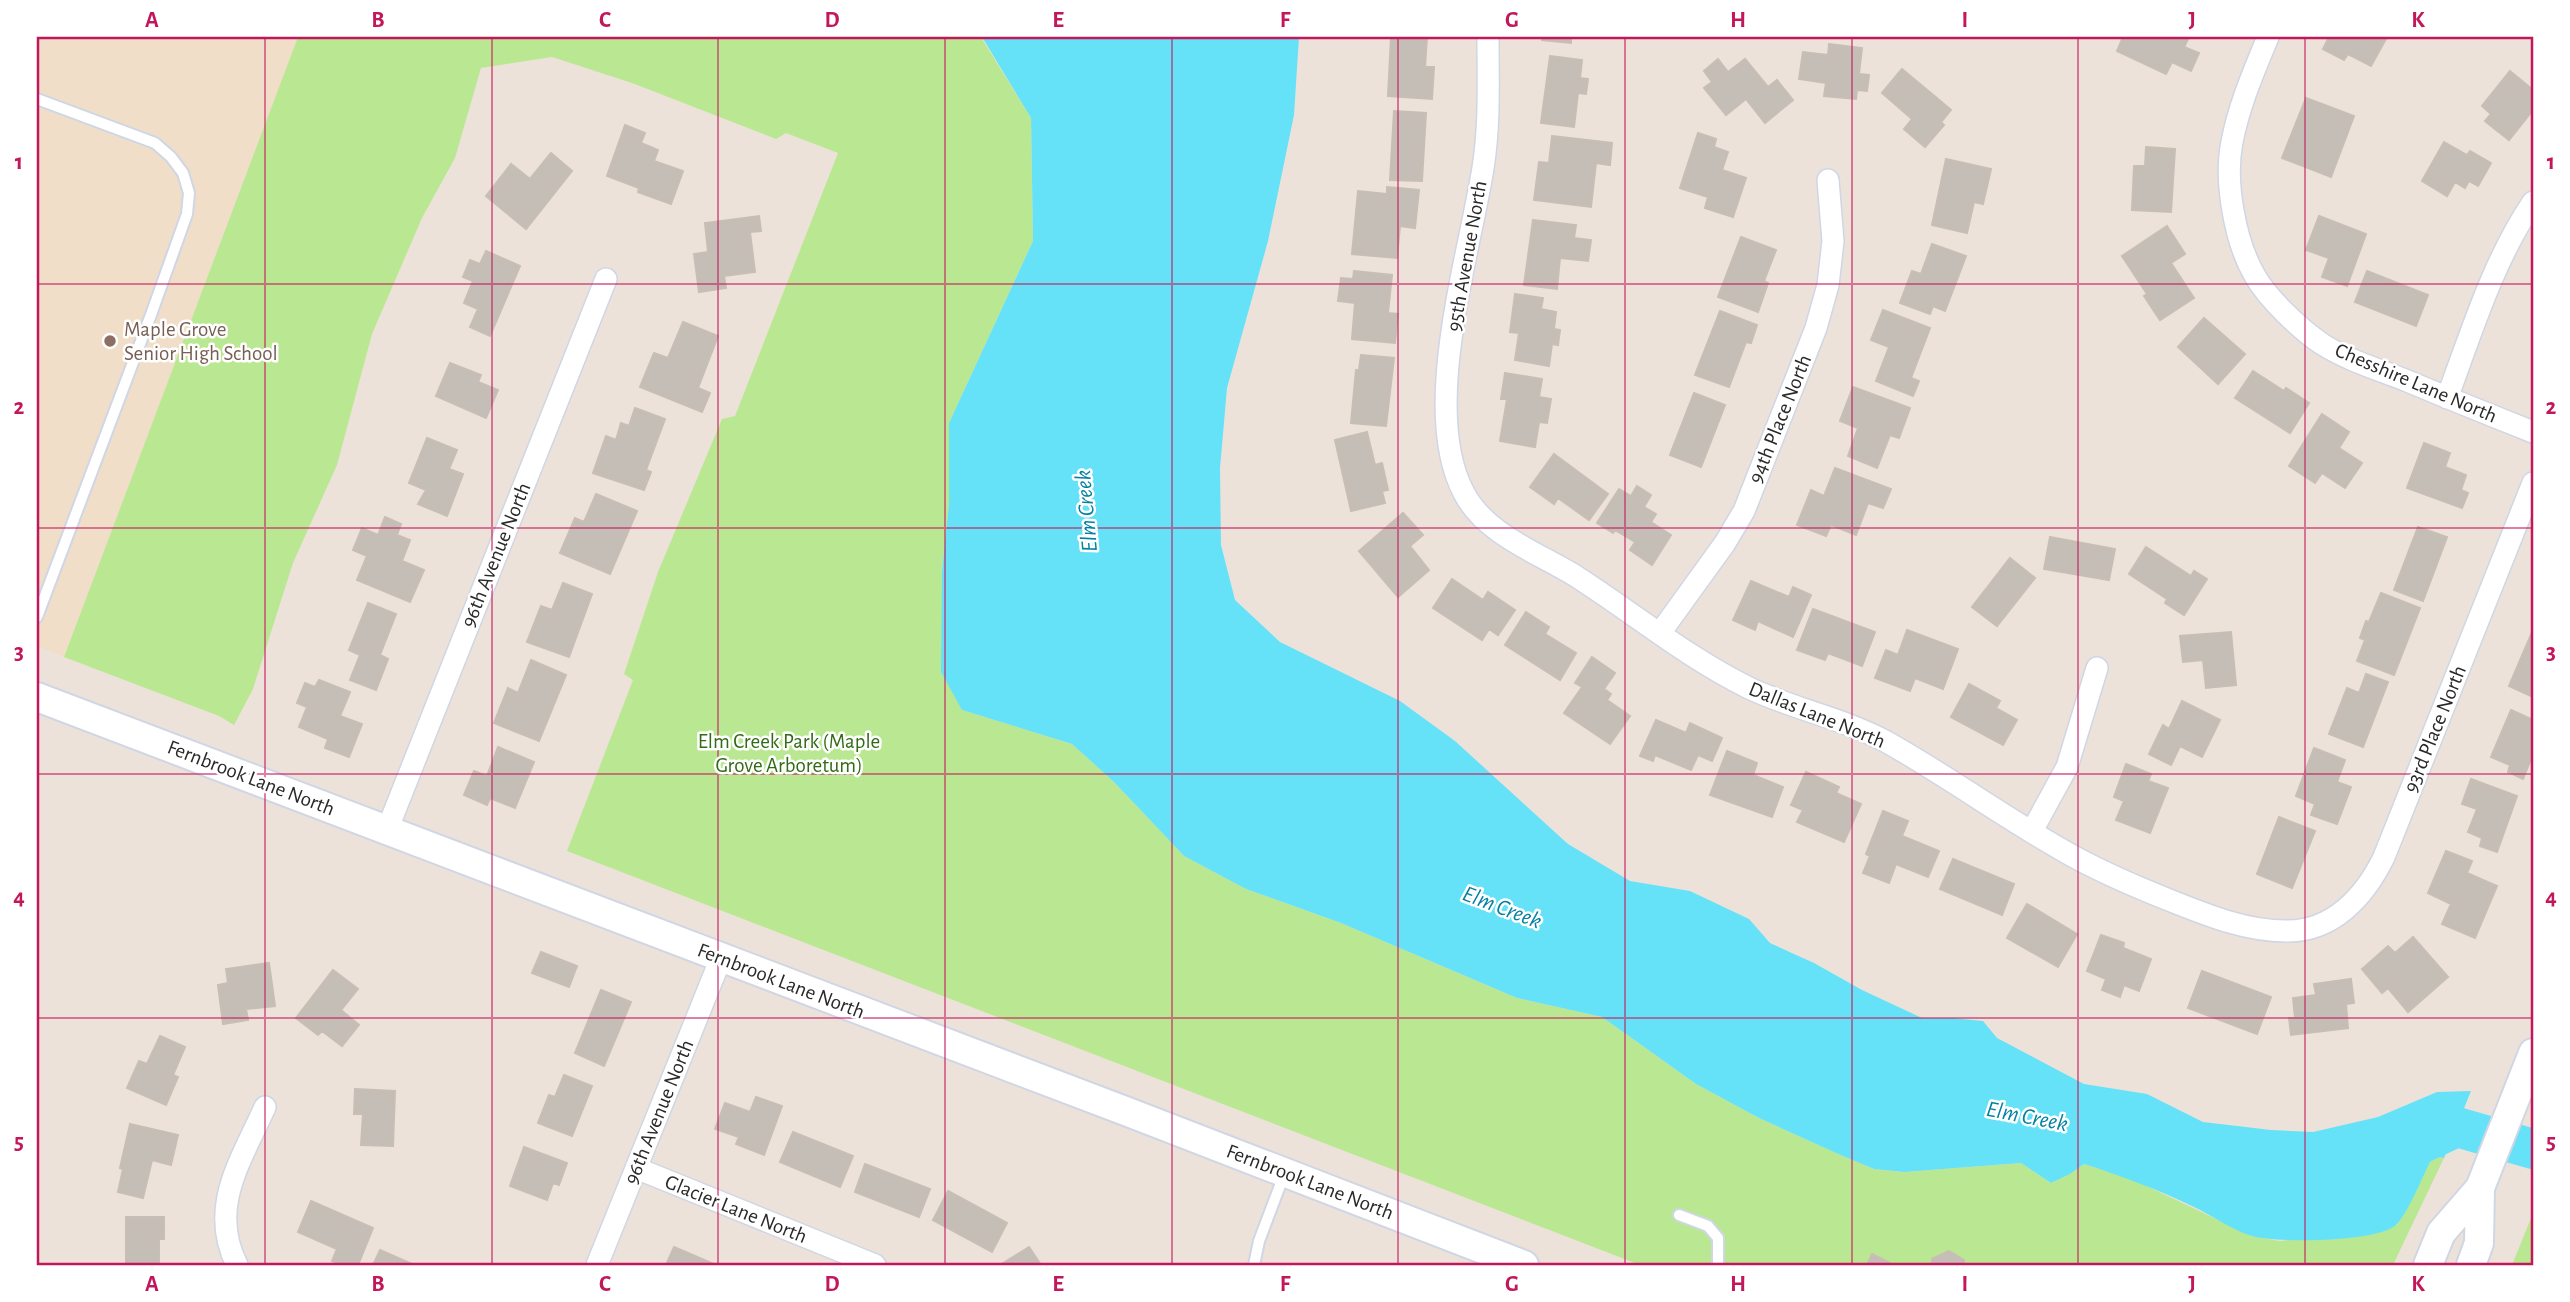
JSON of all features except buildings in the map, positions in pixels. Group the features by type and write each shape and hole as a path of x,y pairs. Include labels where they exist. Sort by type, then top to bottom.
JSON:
{"street":[{"name":"95th Avenue North","path":"1455,475 1449,451 1446,419 1448,372 1453,322 1484,163 1488,122 1488,37"},
{"name":"Chesshire Lane North","path":"2268,37 2243,100 2229,164 2230,189 2238,234 2255,277 2278,305 2322,344 2365,365 2533,432"},
{"name":"94th Place North","path":"1660,634 1725,543 1744,511 1816,328 1828,285 1833,240 1828,180"},
{"path":"2448,398 2493,276 2520,221 2533,202"},
{"name":"96th Avenue North","path":"387,830 606,279"},
{"name":"Dallas Lane North","path":"1455,475 1466,498 1479,515 1498,530 1574,575 1698,661 1749,688 1883,740 2098,869 2197,911 2236,924 2290,932"},
{"name":"93rd Place North","path":"2290,932 2333,918 2354,903 2372,882 2533,483"},
{"path":"2032,831 2067,767 2097,668"},
{"name":"Fernbrook Lane North","path":"37,697 1524,1265"},
{"name":"96th Avenue North","path":"597,1265 721,958"},
{"path":"2428,1265 2441,1233 2480,1188 2533,1053"},
{"path":"237,1265 225,1236 224,1209 232,1182 265,1107"},
{"name":"Glacier Lane North","path":"636,1168 875,1265"},
{"path":"2471,1265 2479,1243 2480,1188"}],"lane":[{"path":"37,99 155,143 171,157 183,173 189,193 187,214 152,312 37,617"},
{"path":"1254,1265 1259,1241 1285,1172"},
{"path":"1679,1215 1708,1226 1718,1238 1718,1265"}],"shaded area":[{"name":"Maple Grove Senior High School","path":"37,37 298,37 64,657 37,646"}],"green space":[{"name":"Elm Creek Park (Maple Grove Arboretum)","path":"298,37 981,37 1031,118 1033,241 949,423 949,503 942,571 962,710 1072,744 1114,782 1184,856 1246,889 1341,923 1517,998 1602,1017 1696,1084 1759,1118 1874,1169 1904,1172 2021,1163 2051,1183 2084,1164 2130,1178 2252,1236 2280,1241 2397,1225 2433,1156 2444,1158 2393,1265 1640,1265 567,851 633,680 624,674 658,572 722,419 735,416 838,153 786,133 776,139 632,83 552,57 481,68 455,158 422,218 372,334 337,465 293,563 253,689 234,725 219,716 64,657"},
{"path":"2533,1213 2533,1265 2512,1265"}],"water":[{"path":"982,37 1299,37 1294,115 1268,241 1227,388 1220,468 1221,545 1235,600 1280,642 1400,701 1455,741 1568,844 1630,881 1690,891 1749,919 1770,943 1922,1018 1983,1021 1997,1038 2084,1084 2147,1094 2203,1122 2313,1132 2378,1117 2437,1092 2471,1091 2444,1158 2433,1156 2398,1223 2388,1230 2351,1238 2282,1240 2252,1236 2154,1189 2084,1164 2051,1183 2021,1163 1904,1172 1874,1169 1759,1118 1696,1084 1602,1017 1517,998 1341,923 1246,889 1184,856 1114,782 1072,744 962,710 941,672 942,571 949,503 949,423 1033,241 1031,118"}],"waterway":[{"name":"Elm Creek","path":"2407,1150 2457,1127 2533,1149"}],"place":[{"name":"Maple Grove Senior High School","path":"110,341"}]}
